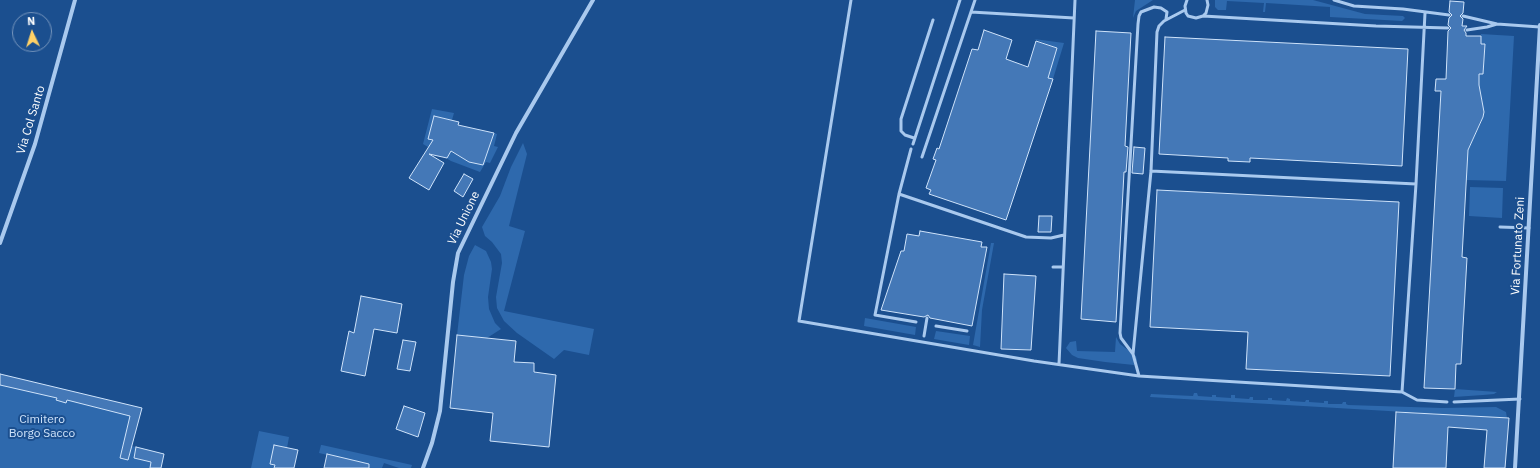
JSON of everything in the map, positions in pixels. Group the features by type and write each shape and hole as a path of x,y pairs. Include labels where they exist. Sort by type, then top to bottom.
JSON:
{"street":[{"name":"Via Col Santo","path":"0,243 35,144 75,0"},
{"name":"Via Unione","path":"423,468 432,443 440,412 452,282 458,253 516,133 593,0"},
{"name":"Via Fortunato Zeni","path":"1515,468 1540,26"}],"lane":[{"path":"851,0 799,321 1139,376 1402,392 1417,400 1446,402"},
{"path":"913,144 960,0"},
{"path":"922,157 975,0"},
{"path":"1059,364 1075,0"},
{"path":"1187,0 1185,10 1188,16 1196,18 1203,16 1448,28"},
{"path":"1203,16 1208,9 1207,0"},
{"path":"1334,0 1354,6 1402,9 1449,15"},
{"path":"1133,354 1121,338 1120,333 1138,24 1141,12 1154,7 1160,8 1167,12 1166,19"},
{"path":"1139,376 1133,354 1151,171 1156,39 1159,26 1166,19 1185,10"},
{"path":"971,12 1074,18"},
{"path":"1402,392 1416,184 1425,13"},
{"path":"1463,16 1497,24 1540,26"},
{"path":"914,138 904,135 901,119 933,20"},
{"path":"1467,30 1497,24"},
{"path":"911,149 898,194 875,315 916,322"},
{"path":"1151,171 1416,184"},
{"path":"898,194 1026,237 1051,238 1064,235"},
{"path":"1500,227 1529,228"},
{"path":"1053,267 1063,267"},
{"path":"923,342 927,318"},
{"path":"936,326 967,331"},
{"path":"1454,402 1520,399"}],"green space":[{"path":"1135,0 1153,0 1136,11 1133,18"},
{"path":"1215,0 1313,0 1365,14 1403,16 1405,18 1402,21 1330,17 1330,7 1266,3 1265,12 1263,12 1264,3 1227,1 1226,10 1218,10 1215,7"},
{"path":"1481,34 1514,36 1506,181 1466,180 1468,150 1481,123 1484,112 1477,78 1479,78 1479,74 1483,74 1485,44 1481,44"},
{"path":"1034,39 1064,43 1053,79 1048,78 1057,48"},
{"path":"432,109 454,113 452,120 434,116 429,139 441,142 448,150 469,162 483,165 494,133 497,134 494,146 498,147 490,163 486,162 480,172 451,161 423,144"},
{"path":"523,143 527,154 509,226 525,231 504,311 594,329 589,355 564,350 554,359 517,333 504,321 497,308 496,297 502,263 501,254 492,242 485,236 482,227 500,196 511,167"},
{"path":"1470,187 1503,188 1502,218 1469,216"},
{"path":"991,243 994,243 982,310 980,347 973,345"},
{"path":"475,245 486,251 491,262 492,269 488,297 489,309 495,323 501,329 487,338 457,335 464,275 469,256"},
{"path":"865,318 916,327 915,335 864,326"},
{"path":"936,331 970,336 969,345 934,339"},
{"path":"1116,337 1120,344 1136,356 1137,360 1134,365 1078,358 1072,355 1066,348 1070,342 1076,341 1077,351 1115,352"},
{"name":"Cimitero Borgo Sacco","path":"0,374 142,408 132,446 164,454 161,468 0,468"},
{"path":"1455,389 1497,392 1494,394 1454,397"},
{"path":"1194,393 1197,393 1198,396 1212,397 1212,395 1216,395 1216,397 1231,398 1231,395 1235,395 1235,398 1249,399 1250,397 1253,397 1253,400 1268,400 1268,398 1272,398 1272,400 1286,401 1287,398 1290,399 1290,401 1305,402 1306,400 1309,400 1309,402 1324,403 1324,401 1328,401 1328,404 1342,404 1343,402 1346,402 1348,405 1442,408 1496,407 1506,412 1507,418 1150,397 1151,394 1193,396"},
{"path":"259,431 289,437 287,448 270,464 275,465 274,468 251,468"},
{"path":"321,445 412,465 411,468 399,468 384,463 382,468 366,468 367,464 319,453"}],"building":[{"path":"1450,1 1464,2 1463,13 1460,16 1463,19 1462,26 1467,26 1464,30 1466,36 1481,36 1481,44 1485,44 1483,74 1479,74 1479,85 1484,112 1468,150 1462,257 1467,258 1461,364 1456,364 1455,389 1424,388 1441,91 1435,91 1436,79 1446,79 1448,31 1451,28 1448,25 1449,18 1452,15 1449,12"},
{"path":"984,30 1012,40 1006,59 1028,67 1036,41 1057,48 1048,78 1053,79 1006,220 929,194 931,190 926,188 936,160 933,159 937,148 939,149 972,49 978,50"},
{"path":"1096,31 1131,33 1125,146 1128,147 1126,172 1124,172 1116,322 1081,319"},
{"path":"1165,37 1408,49 1402,166 1250,158 1250,162 1228,161 1228,158 1159,154"},
{"path":"434,116 459,122 458,125 494,133 483,165 469,162 451,151 447,158 429,154 444,163 429,190 409,178 433,140 428,139"},
{"path":"1134,147 1145,148 1143,174 1132,173"},
{"path":"464,174 473,179 463,197 454,191"},
{"path":"1157,190 1399,202 1390,376 1246,369 1248,332 1150,327"},
{"path":"1039,216 1052,216 1051,232 1038,232"},
{"path":"920,231 982,242 981,247 987,247 972,326 930,318 928,315 924,317 881,310 901,251 904,251 907,234 919,236"},
{"path":"1004,274 1036,276 1031,350 1001,349"},
{"path":"361,296 402,304 397,333 374,329 365,376 341,371 349,331 354,333"},
{"path":"457,335 516,341 514,362 534,363 534,372 556,375 549,447 490,441 493,413 450,408"},
{"path":"403,340 416,342 410,371 397,369"},
{"path":"0,374 142,408 128,460 120,458 130,416 67,400 66,403 56,400 57,398 0,385"},
{"path":"404,406 425,413 418,437 396,429"},
{"path":"1396,412 1509,418 1505,468 1484,468 1487,430 1448,427 1446,468 1393,468"},
{"path":"274,445 298,450 294,468 274,468 275,465 270,464"},
{"path":"136,447 164,454 161,468 150,468 151,462 134,458"},
{"path":"327,454 369,464 369,468 324,468"}]}
